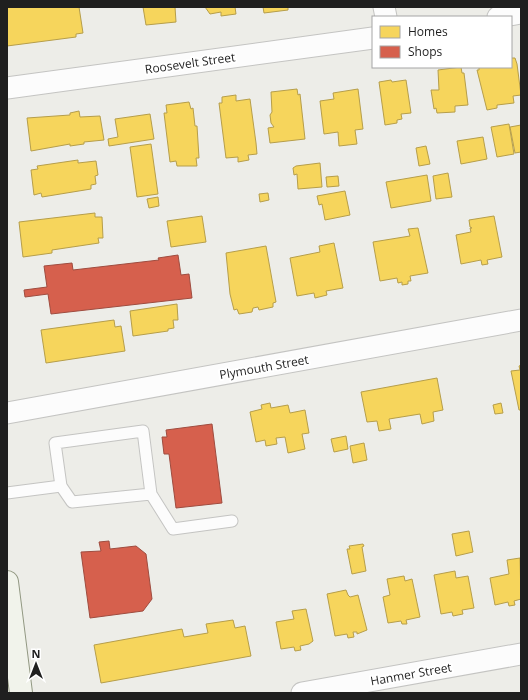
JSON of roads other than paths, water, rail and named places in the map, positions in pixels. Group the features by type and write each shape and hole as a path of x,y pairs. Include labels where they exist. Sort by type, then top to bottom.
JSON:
{"main road":[{"path":"7,582 21,693"}],"street":[{"path":"504,16 521,13"},
{"name":"Roosevelt Street","path":"7,88 372,38"},
{"name":"Plymouth Street","path":"7,413 521,320"},
{"name":"Hanmer Street","path":"302,693 521,654"}],"lane":[{"path":"151,494 72,502 61,486 56,443 142,431 151,494 173,529 232,521"},
{"path":"7,493 61,486"}]}
